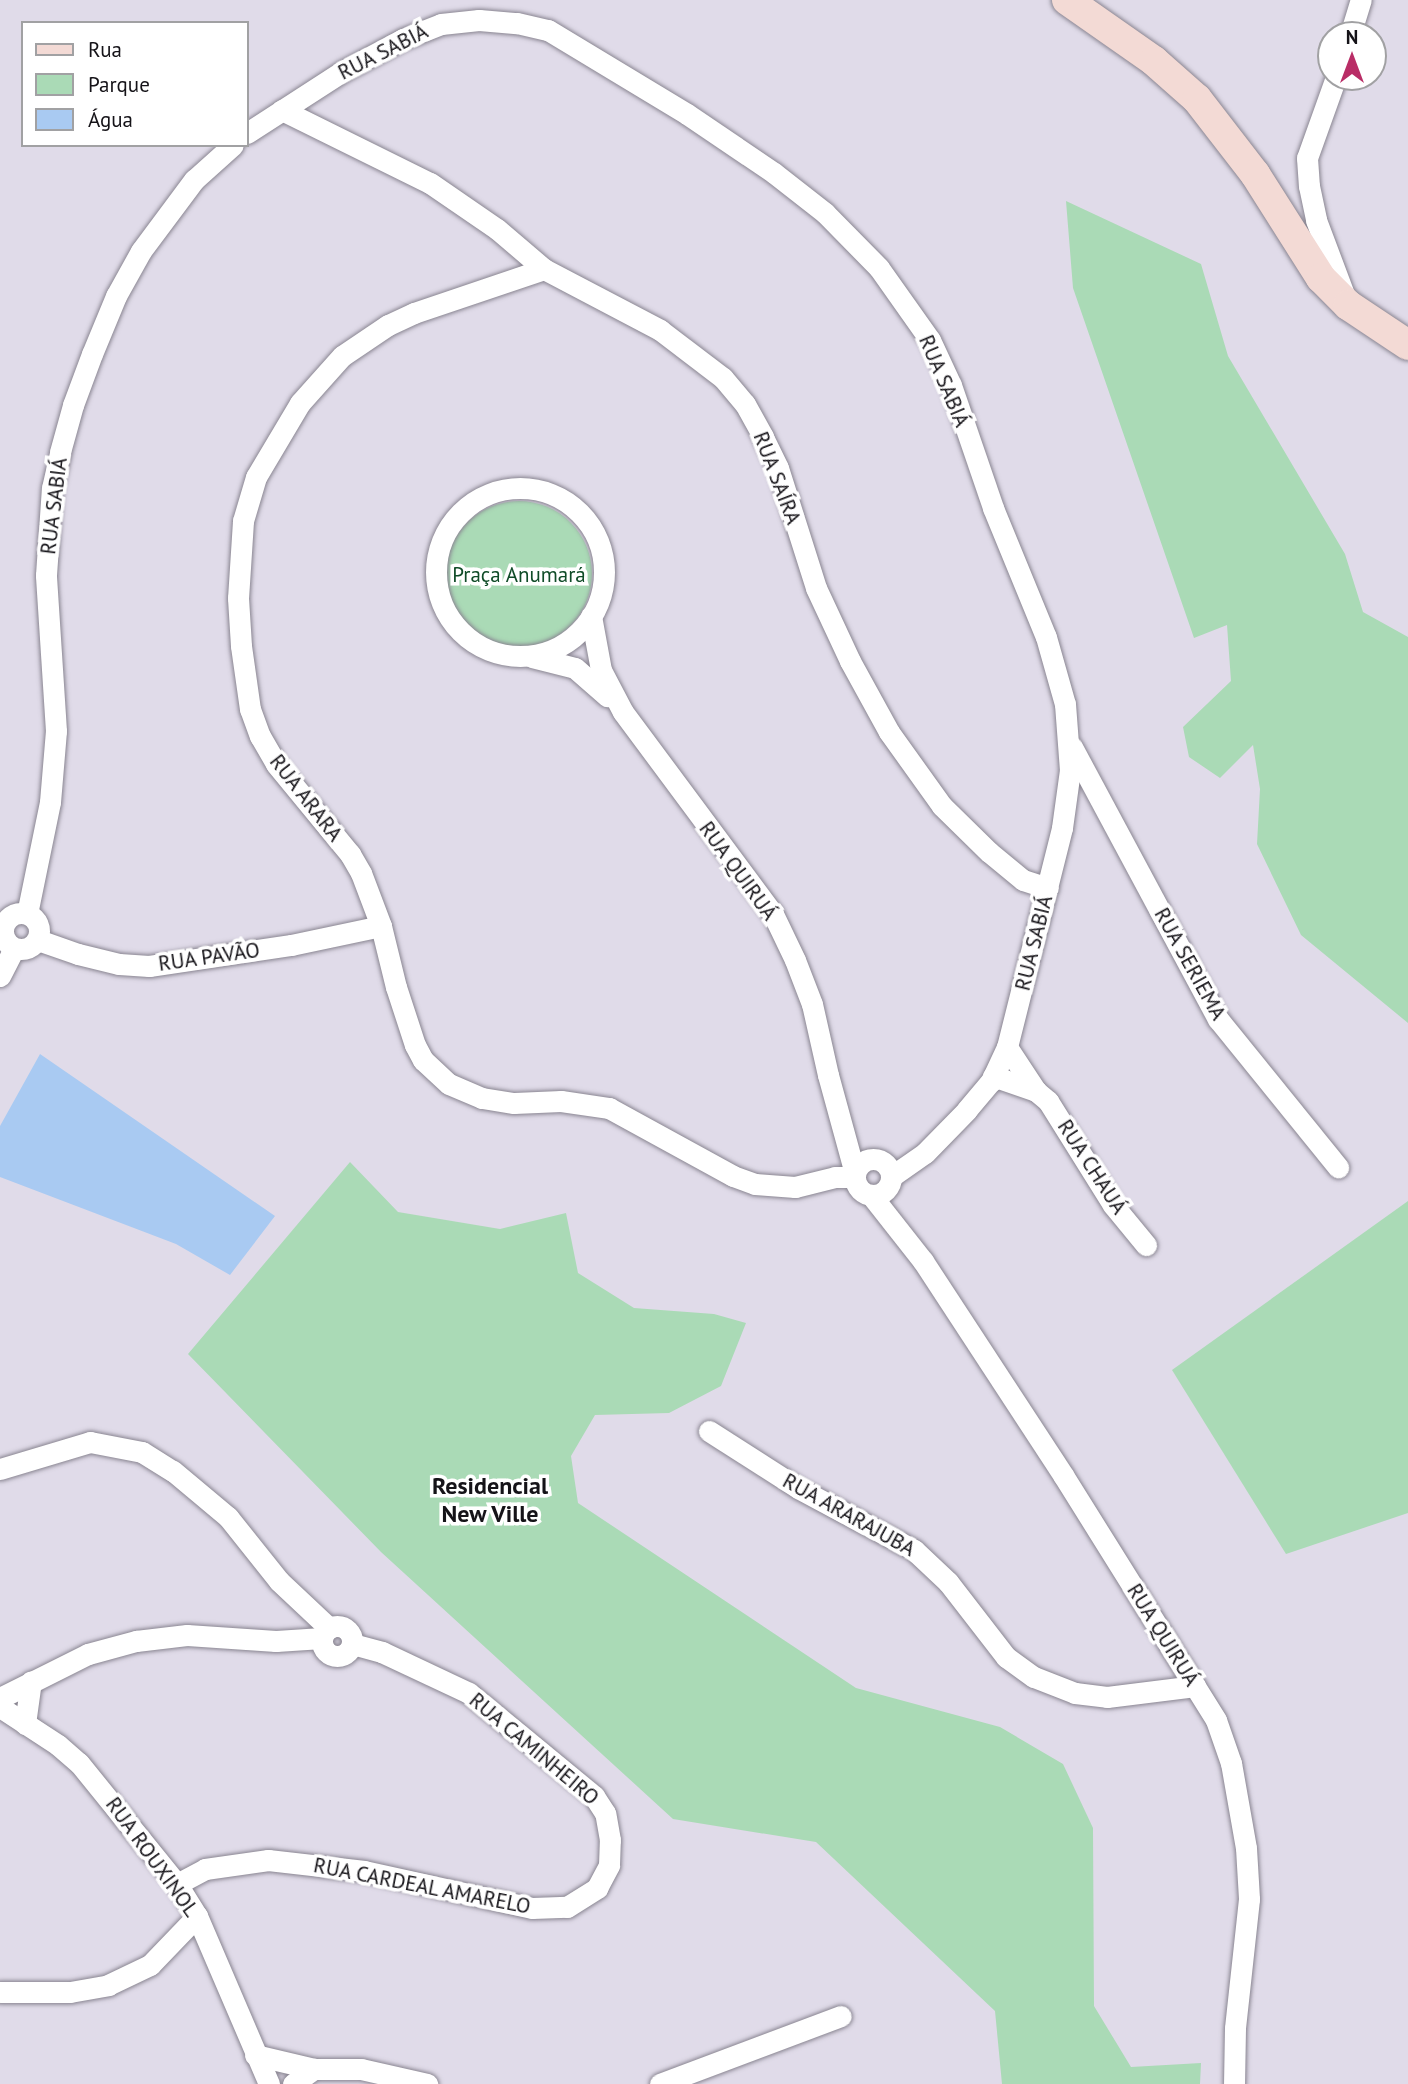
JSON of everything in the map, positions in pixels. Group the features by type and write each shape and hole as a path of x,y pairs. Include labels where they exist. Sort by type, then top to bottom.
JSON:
{"main road":[{"path":"1067,0 1154,61 1197,99 1255,174 1321,278 1348,305 1408,345"}],"street":[{"path":"1354,21 1361,0"},
{"name":"RUA SABIÁ","path":"248,132 343,71 420,32 441,24 479,20 526,24 562,37 687,114 774,173 825,213 879,268 930,340 951,385 993,508 1046,637 1065,704 1069,742 1068,792 1048,888 1007,1047 993,1076 967,1110 925,1153 885,1170"},
{"path":"1331,91 1307,158 1308,186 1324,247 1348,305"},
{"name":"RUA SAÍRA","path":"282,110 430,183 497,229 544,269 660,330 688,350 737,393 756,422 778,468 806,559 832,624 889,732 942,806 982,846 1016,876 1048,888"},
{"name":"RUA SABIÁ","path":"27,914 51,802 56,731 46,575 52,488 60,452 73,405 92,354 116,296 141,251 194,180 231,147"},
{"name":"RUA ARARA","path":"544,269 414,313 388,325 342,356 300,403 256,477 243,521 238,598 241,646 250,709 260,736 276,764 350,855 381,926 396,987 415,1045 423,1060 449,1084 493,1100 561,1101 609,1108 733,1176 774,1187 812,1185 835,1177 860,1183"},
{"path":"528,656 549,652 568,642 592,616 599,603 605,575 601,546 587,520 566,501 539,489 509,488 482,496 458,514 442,538 435,566 438,595 451,622 472,642 499,654 528,656 583,673 623,712"},
{"path":"592,616 601,670 623,712"},
{"name":"RUA QUIRUÁ","path":"623,712 773,914 812,1004 860,1183 909,1240 1063,1475 1216,1720 1231,1763 1247,1848 1249,1899 1235,2028 1234,2084"},
{"name":"RUA SERIEMA","path":"1069,742 1218,1019 1338,1167"},
{"path":"16,914 27,914 38,926 38,940 27,948 15,948 8,944 4,936 2,922 16,914"},
{"name":"RUA PAVÃO","path":"38,940 88,957 149,966 193,962 381,926"},
{"path":"0,976 15,948"},
{"name":"RUA CHAUÁ","path":"1007,1047 1036,1091 1048,1101 1106,1195 1146,1245"},
{"path":"993,1076 1036,1091"},
{"name":"RUA QUIRUÁ","path":"843,1127 885,1170 909,1240"},
{"path":"860,1165 885,1170 883,1193 860,1183 860,1165"},
{"name":"RUA ARARAJUBA","path":"709,1431 798,1488 914,1550 948,1582 1006,1657 1034,1677 1075,1693 1107,1697 1195,1686"},
{"path":"0,1469 90,1441 142,1452 173,1471 228,1517 279,1581 334,1643"},
{"name":"RUA CAMINHEIRO","path":"0,1698 88,1654 136,1641 187,1635 334,1643 383,1664 412,1665 469,1693 594,1796 608,1821 610,1865"},
{"path":"25,1724 31,1681"},
{"name":"RUA ROUXINOL","path":"0,1707 58,1745 79,1763 177,1884 197,1916 269,2084"},
{"name":"RUA CARDEAL AMARELO","path":"177,1884 205,1869 268,1860 365,1871 512,1905 555,1908 577,1903 587,1896 597,1888 610,1865"},
{"path":"0,1992 70,1992 108,1985 150,1965 197,1916"},
{"path":"660,2084 841,2017"},
{"path":"255,2055 314,2069 361,2069 427,2084"},
{"path":"293,2084 314,2069"}],"green space":[{"path":"1066,201 1201,264 1228,356 1345,554 1363,612 1408,637 1408,1023 1301,935 1257,844 1260,789 1253,745 1220,778 1189,757 1183,727 1231,681 1227,625 1194,638 1073,288"},
{"name":"Praça Anumará","path":"519,501 547,507 570,523 586,546 592,574 586,602 570,625 547,641 519,647 491,641 468,625 452,602 446,574 452,546 468,523 491,507"},
{"path":"350,1162 398,1212 500,1229 566,1213 578,1273 634,1308 714,1314 746,1323 721,1386 669,1413 595,1415 571,1456 578,1503 856,1688 1000,1727 1063,1764 1093,1828 1094,2006 1131,2067 1201,2063 1200,2084 1002,2084 995,2011 816,1842 673,1819 381,1552 188,1354"},
{"path":"1408,1201 1408,1513 1286,1554 1172,1370"}],"water":[{"path":"40,1054 275,1216 230,1275 176,1244 0,1177 0,1126"}],"district":[{"name":"Residencial New Ville","path":"490,1500"}]}
